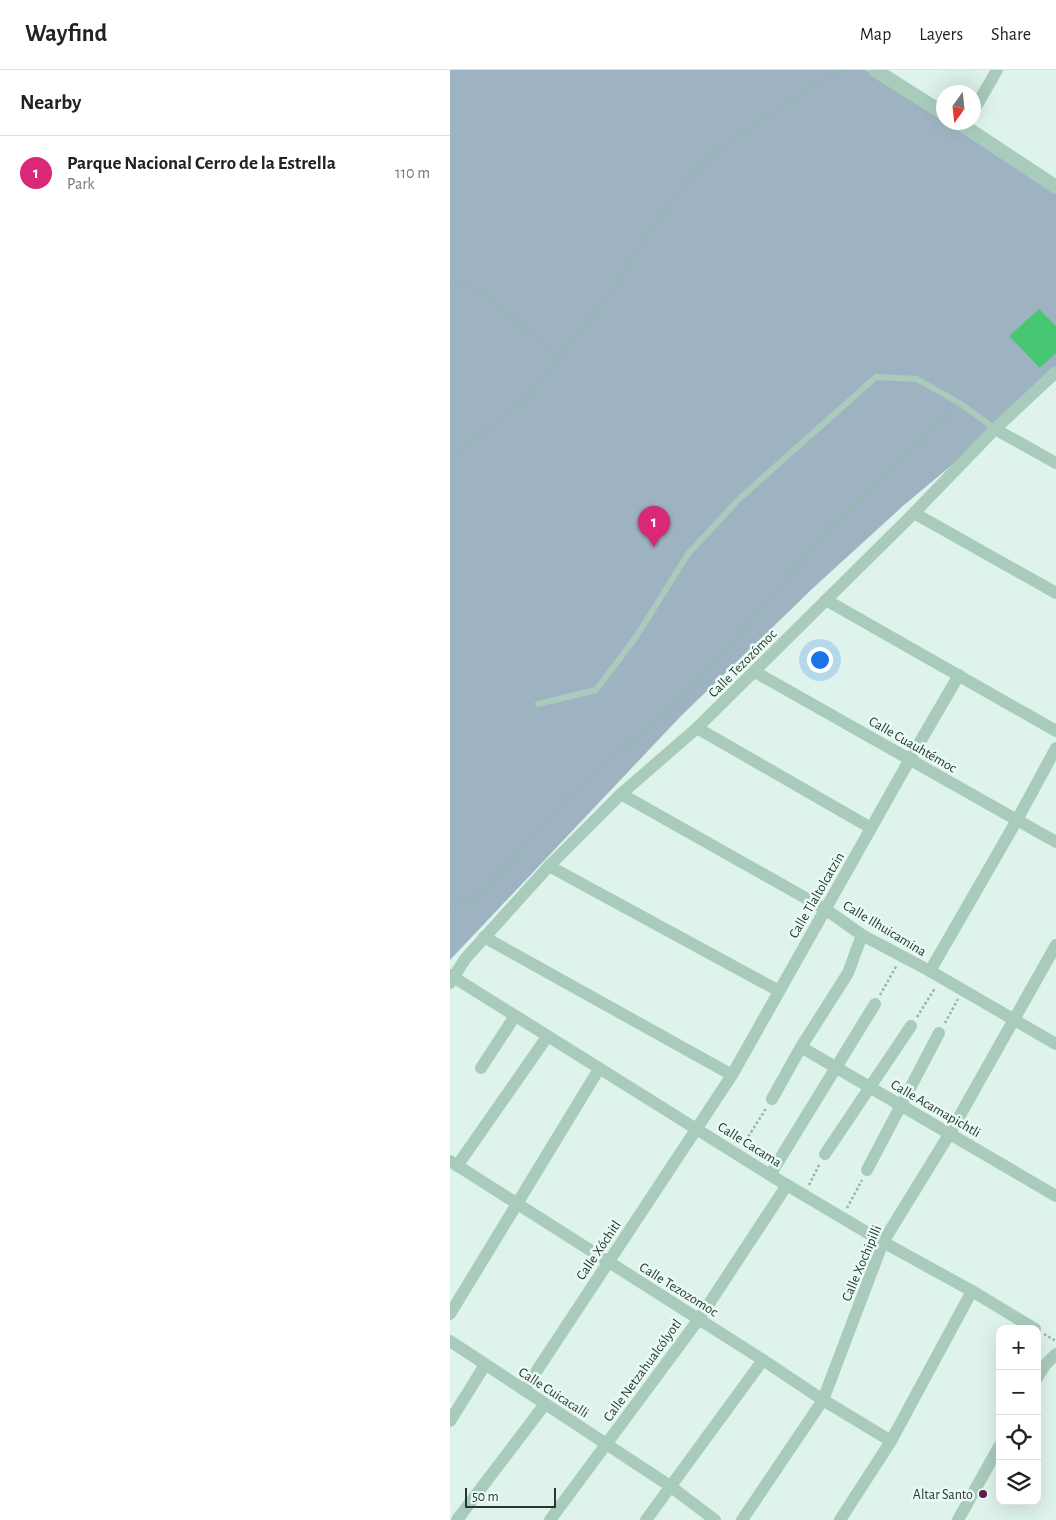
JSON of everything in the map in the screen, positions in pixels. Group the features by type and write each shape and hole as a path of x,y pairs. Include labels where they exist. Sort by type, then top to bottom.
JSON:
{"street":[{"path":"875,70 936,108"},
{"path":"981,98 997,70"},
{"path":"972,130 1056,186"},
{"name":"Calle Tezozómoc","path":"451,978 484,937 549,866 621,794 698,728 914,513 995,429 1056,372"},
{"path":"995,429 1056,463"},
{"path":"914,513 1056,593"},
{"path":"826,600 1056,731"},
{"name":"Calle Cuauhtémoc","path":"755,672 1056,842"},
{"name":"Calle Tlaltolcatzin","path":"698,1128 732,1075 958,676"},
{"path":"698,728 871,828"},
{"path":"935,975 1056,748"},
{"name":"Calle Ilhuicamina","path":"621,794 825,909 862,936 1056,1044"},
{"path":"549,866 779,991"},
{"path":"772,1099 801,1047 848,972 862,936"},
{"path":"484,937 732,1075"},
{"name":"Calle Xochipilli","path":"742,1520 823,1400 883,1242 950,1133 1056,945"},
{"name":"Calle Cacama","path":"451,978 698,1128 770,1175 1028,1325"},
{"path":"770,1175 875,1004"},
{"path":"481,1068 515,1016"},
{"path":"826,1154 869,1087 912,1026"},
{"path":"867,1170 939,1033"},
{"path":"454,1164 548,1037"},
{"name":"Calle Acamapichtli","path":"801,1047 1056,1196"},
{"path":"450,1314 599,1069"},
{"name":"Calle Xóchitl","path":"524,1390 698,1128"},
{"name":"Calle Tezozomoc","path":"454,1164 823,1400 891,1441"},
{"name":"Calle Netzahualcólyotl","path":"550,1520 698,1319 787,1185"},
{"path":"840,1520 891,1441 972,1291"},
{"name":"Calle Cuicacalli","path":"450,1341 670,1486 715,1520"},
{"path":"1041,1372 1056,1354"},
{"path":"646,1520 763,1360"},
{"path":"450,1421 485,1365"},
{"path":"457,1520 545,1404"},
{"path":"958,1520 996,1452"}],"lane":[{"path":"538,704 596,690 636,637 688,554 739,499 876,377 917,379 961,404 995,429"}],"path":[{"path":"450,459 527,396 612,291 648,234 692,175 724,146 811,87 847,70"},
{"path":"450,282 454,281 476,288 490,297 558,358"},
{"path":"450,906 480,894 575,790 628,743 669,711 708,671 831,526 961,404"},
{"path":"875,1004 902,957"},
{"path":"912,1026 935,975"},
{"path":"939,1033 962,992"},
{"path":"737,1155 772,1099"},
{"path":"804,1195 826,1154"},
{"path":"842,1218 867,1170"},
{"path":"1041,1333 1056,1341"}],"shaded area":[{"path":"450,70 866,70 936,115 936,130 958,130 1056,193 1056,369 995,429 904,505 812,589 680,717 450,960"}],"building":[{"path":"1039,309 1056,326 1056,353 1040,368 1009,336"}],"place":[{"name":"Parque Nacional Cerro de la Estrella","path":"654,547"},
{"name":"Altar Santo","path":"983,1494"}]}
